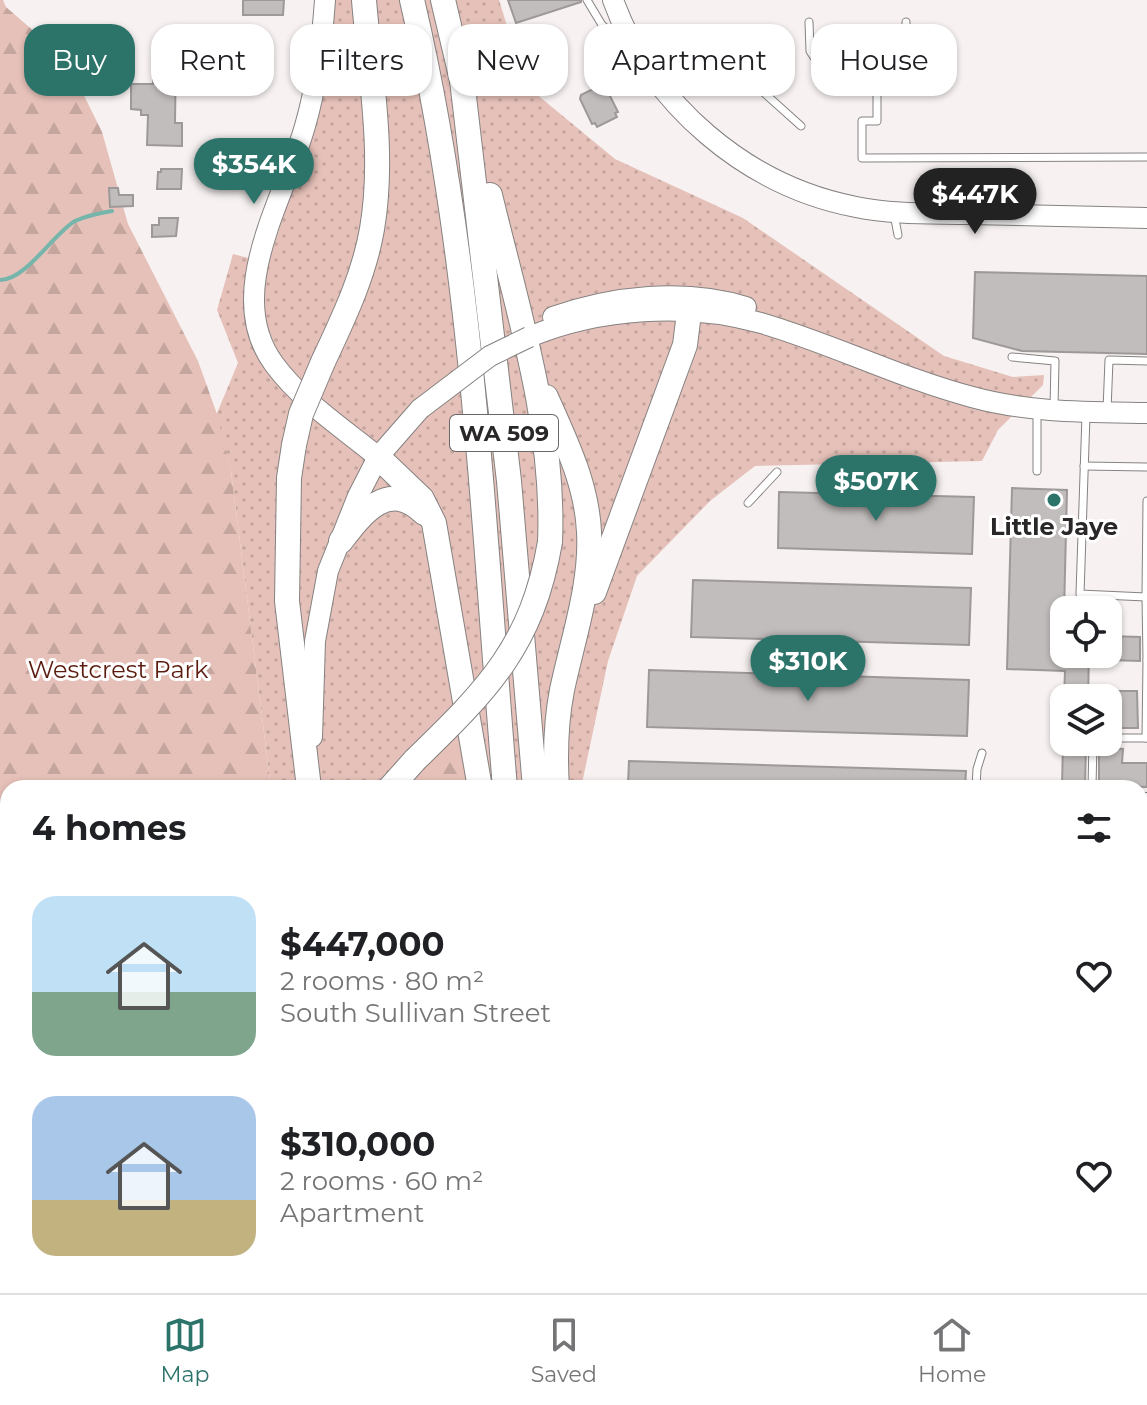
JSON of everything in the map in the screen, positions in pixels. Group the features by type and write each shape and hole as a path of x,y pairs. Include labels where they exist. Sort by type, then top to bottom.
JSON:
{"highway":[{"path":"309,780 287,601 289,478 301,414 356,287 375,210 377,169 364,0"},
{"name":"WA 509","path":"412,0 447,170 464,291 504,780"},
{"name":"WA 509","path":"443,0 449,24"},
{"name":"WA 509","path":"464,96 508,465 534,780"},
{"path":"397,780 481,693 504,664 524,630 536,600 550,542 550,485 529,349 466,96"},
{"path":"570,658 685,345 689,313"},
{"path":"529,349 577,472 587,513 589,557 559,714 557,780"},
{"path":"378,457 422,499 434,523 479,780"},
{"path":"341,541 372,508 389,498 409,501 434,523"}],"main road":[{"path":"325,0 317,75 255,275 254,310 264,346 273,364 295,389 378,457"},
{"path":"617,1 622,24"},
{"path":"670,96 701,129 744,163 781,183 858,208 894,212 1147,218"},
{"path":"529,349 552,317 582,307 632,298 707,299 735,304 873,352 895,371"},
{"path":"310,780 315,641 328,571 358,496 378,457 420,409 490,356 529,349 549,329 619,314 729,316 759,323 973,397 1046,410 1147,413"}],"lane":[{"path":"587,0 604,24"},
{"path":"809,22 810,51 831,83 877,85 877,121 862,121 862,158 1147,157"},
{"path":"768,96 801,126"},
{"path":"894,212 898,235"},
{"path":"1012,357 1055,361 1037,471"},
{"path":"1107,413 1109,360 1147,361"},
{"path":"1086,412 1080,594 1146,597"},
{"path":"1084,466 1147,467"},
{"path":"748,503 777,472"},
{"path":"1122,738 1146,738 1147,501"},
{"path":"976,780 982,753"},
{"path":"1092,780 1093,756"}],"green space":[{"name":"Westcrest Park","path":"0,0 26,24 24,96 84,96 102,132 128,224 198,361 217,414 231,471 270,780 0,780"},
{"path":"334,0 499,0 506,24 448,24 448,96 539,96 615,159 743,218 944,356 1013,377 1044,375 1043,385 998,430 982,461 755,466 710,501 637,576 608,661 583,780 270,780 231,471 217,420 13,780 0,780 0,410 217,413 238,363 217,310 233,254 268,263 313,127 318,96 432,96 432,24 330,24"},
{"path":"465,725 470,780 413,780"}],"building":[{"path":"243,0 284,0 283,15 243,15"},
{"path":"508,0 581,0 581,2 516,23"},
{"path":"135,84 151,84 151,96 175,96 175,123 182,123 182,146 147,145 148,115 131,109"},
{"path":"581,95 610,96 618,112 615,113 617,117 597,127 595,123 592,124"},
{"path":"161,169 182,169 181,189 157,189"},
{"path":"109,188 118,188 119,195 133,195 133,206 110,207"},
{"path":"159,218 178,218 176,236 152,237 152,225 159,225"},
{"path":"975,272 1147,276 1147,354 1022,351 973,338"},
{"path":"1012,488 1067,490 1064,596 1050,596 1050,668 1089,668 1088,684 1065,684 1065,671 1007,669"},
{"path":"779,492 974,497 972,554 778,548"},
{"path":"693,580 971,588 969,645 691,637"},
{"path":"1122,636 1140,637 1140,661 1122,660"},
{"path":"649,670 969,680 967,736 647,727"},
{"path":"1122,691 1137,691 1138,728 1122,728"},
{"path":"1123,749 1122,763 1147,763 1147,780 1099,780 1099,756 1122,756"},
{"path":"1063,756 1086,756 1085,780 1062,780"},
{"path":"629,761 966,771 965,780 628,780"}],"waterway":[{"path":"0,280 20,273 75,221 112,211"}],"place":[{"name":"Little Jaye","path":"1054,500"}]}
